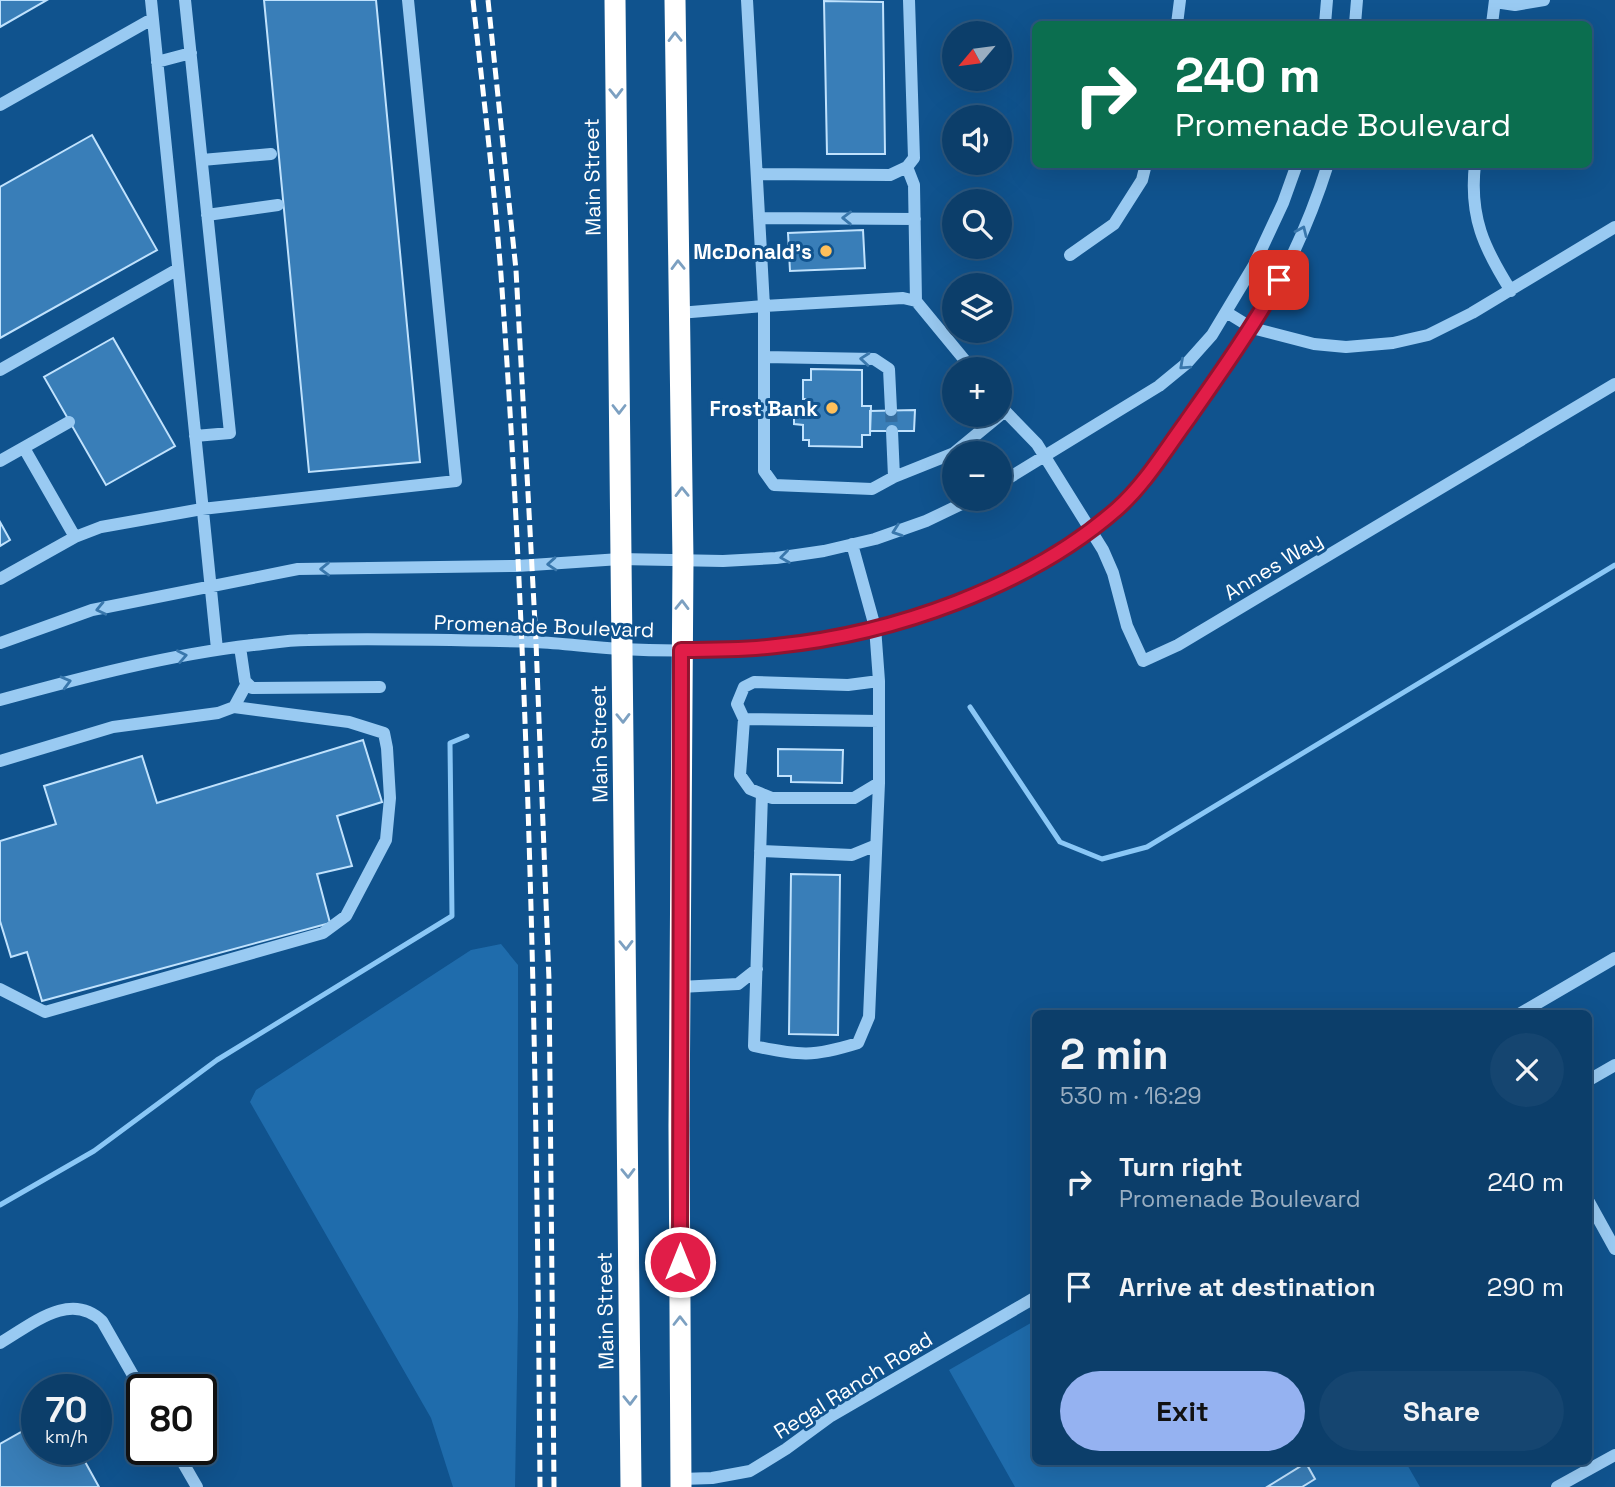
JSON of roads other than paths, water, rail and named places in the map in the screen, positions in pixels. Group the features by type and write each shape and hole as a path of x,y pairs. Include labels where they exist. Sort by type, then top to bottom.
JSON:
{"highway":[{"name":"Main Street","path":"615,0 631,1487"},
{"path":"675,0 683,560 681,1483"}],"street":[{"path":"150,0 217,649"},
{"path":"185,0 230,433 195,436"},
{"path":"0,579 75,537 101,527 202,509 456,481 408,0"},
{"path":"747,0 764,306 765,471 774,485 872,489 942,458"},
{"path":"757,174 890,174 907,167 914,159 909,0"},
{"path":"1177,21 1180,0"},
{"path":"1325,21 1327,0"},
{"path":"1355,21 1357,0"},
{"path":"1492,21 1495,1 1515,5 1544,0"},
{"path":"0,105 152,19"},
{"path":"157,62 191,53"},
{"path":"202,160 271,154"},
{"path":"907,167 914,185 916,300 962,357"},
{"path":"1070,255 1114,224 1142,180 1145,168"},
{"path":"1012,476 1159,386 1187,363 1212,335 1254,265 1283,203 1296,168"},
{"name":"Promenade Boulevard","path":"0,700 112,669 217,649 305,640 536,642 623,649 681,650 776,646 833,637 939,609 985,590 1059,550 1118,508 1142,483 1252,328 1300,235 1326,168"},
{"path":"1475,168 1476,212 1482,240 1511,291"},
{"path":"207,215 278,205"},
{"path":"760,218 915,219"},
{"path":"1226,312 1252,328 1314,344 1393,344 1428,335 1511,291 1615,227"},
{"path":"0,370 178,269"},
{"path":"679,313 903,298 916,300"},
{"path":"764,357 874,359 889,369 891,410"},
{"name":"Annes Way","path":"1012,418 1037,444 1091,529 1113,573 1127,626 1143,661 1178,645 1615,384"},
{"path":"0,461 69,422"},
{"path":"967,441 981,427"},
{"path":"892,431 894,477"},
{"path":"24,448 75,537"},
{"path":"0,643 92,611 298,569 517,566 620,559 776,558 852,544 926,522 948,511"},
{"path":"762,794 754,1046 797,1055 824,1053 858,1043 869,1017 879,681 875,627 852,544"},
{"path":"240,647 242,670 252,688 380,687"},
{"path":"878,783 854,798 772,798 750,789 740,775 744,719 737,704 744,687 754,682 848,685 879,681"},
{"path":"234,707 247,683"},
{"path":"0,761 113,727 218,713 234,707 349,722 384,733 390,798 386,841 346,916 323,933 45,1012 0,989"},
{"path":"744,719 879,721"},
{"path":"760,851 852,855 874,846"},
{"path":"1526,1010 1615,958"},
{"path":"680,987 738,984 757,969"},
{"path":"1592,1078 1615,1065"},
{"path":"1592,1207 1615,1249"},
{"name":"Regal Ranch Road","path":"681,1483 750,1471 831,1416 1032,1299"},
{"path":"0,1343 63,1308 80,1307 93,1312 102,1321 132,1374"},
{"path":"1557,1487 1615,1455"},
{"path":"184,1465 197,1487"}],"waterway":[{"path":"970,707 1060,842 1102,859 1147,847 1615,565"},
{"path":"0,1205 94,1151 217,1060 452,916 450,743 467,736"}],"tunnel":[{"path":"891,410 892,431"}],"railway":[{"path":"473,0 501,275 519,578 534,1032 540,1487"},
{"path":"488,0 516,270 536,642 549,980 554,1487"}],"place":[{"name":"McDonald's","path":"826,251"},
{"name":"Frost Bank","path":"832,408"}]}
